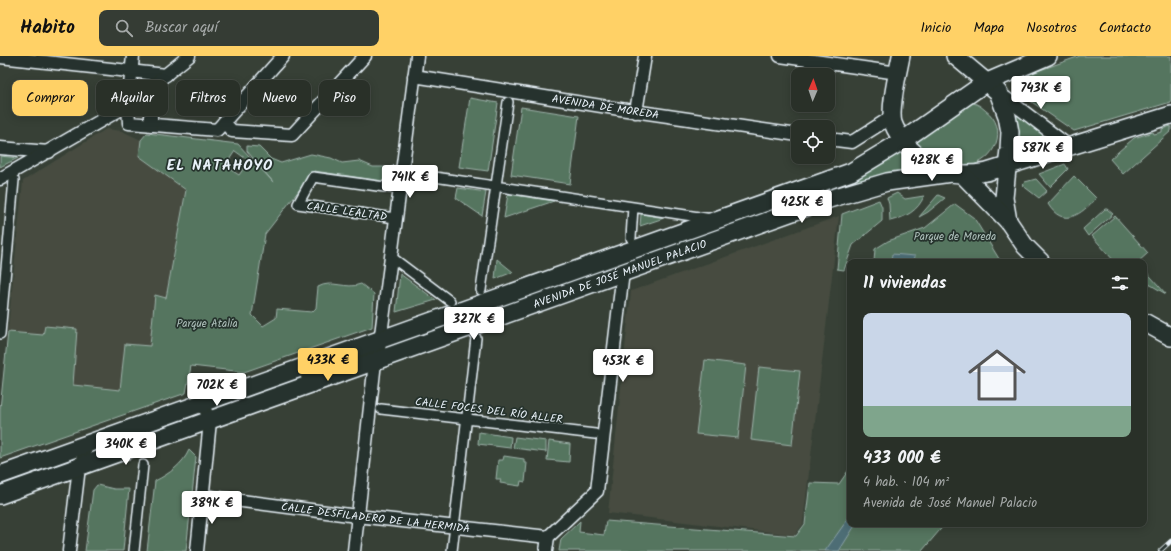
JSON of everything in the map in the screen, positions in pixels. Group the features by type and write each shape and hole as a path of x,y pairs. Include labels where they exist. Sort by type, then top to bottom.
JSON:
{"main road":[{"path":"901,56 893,123 902,140 924,163 957,174 1008,221 1025,246 1038,259"},
{"path":"955,56 991,87 1007,116 1010,132 1004,198 1008,221"},
{"name":"AVENIDA DE JOSÉ MANUEL PALACIO","path":"0,475 715,219 851,172 991,87 1012,70 1048,56"},
{"path":"1008,166 1171,115"},
{"name":"AVENIDA DE JOSÉ MANUEL PALACIO","path":"0,495 248,408 829,199 887,182 987,172 1008,166"},
{"path":"1147,324 1171,337"}],"street":[{"path":"131,80 133,56"},
{"path":"160,80 189,56"},
{"path":"129,116 129,123 217,130 283,56"},
{"path":"224,122 232,131 292,134 365,56"},
{"name":"CALLE LEALTAD","path":"380,339 399,188 398,172 417,56"},
{"path":"636,112 645,56"},
{"path":"780,56 898,73"},
{"path":"0,57 166,75"},
{"name":"AVENIDA DE MOREDA","path":"414,76 636,112 791,134"},
{"path":"991,87 1070,147"},
{"path":"481,290 508,102"},
{"path":"0,179 110,116"},
{"path":"151,116 151,125"},
{"path":"835,140 852,142 893,116"},
{"path":"0,148 49,152"},
{"path":"398,172 715,219"},
{"name":"CALLE LEALTAD","path":"395,218 298,204 313,177 399,188"},
{"path":"0,334 14,180"},
{"path":"631,238 634,207"},
{"path":"390,256 450,301"},
{"path":"546,551 548,537 598,491 624,272"},
{"path":"456,518 476,338"},
{"name":"AVENIDA DE JOSÉ MANUEL PALACIO","path":"248,408 300,379 379,350 380,339"},
{"path":"354,551 375,362"},
{"path":"197,551 204,496 210,421 202,402"},
{"name":"CALLE FOCES DEL RÍO ALLER","path":"381,409 595,434"},
{"path":"69,551 79,467 88,444"},
{"path":"134,551 143,465"},
{"name":"CALLE DESFILADERO DE LA HERMIDA","path":"204,496 357,516 548,537"},
{"path":"452,551 454,534"}],"shaded area":[{"path":"106,129 122,131 141,140 139,156 186,190 147,407 0,458 0,406 23,181"},
{"path":"839,216 803,524 795,535 608,513 631,291"}],"green space":[{"path":"1080,56 1171,56 1171,102 1074,131 1020,94 1034,84 1029,74"},
{"path":"470,98 498,103 488,171 459,167"},
{"path":"969,103 976,104 983,108 993,117 997,126 998,135 996,143 986,158 978,163 968,166 953,166 938,160 913,142"},
{"path":"521,107 579,116 570,184 511,175"},
{"path":"1012,108 1048,139 1048,144 1017,154"},
{"path":"1171,126 1171,131 1123,174 1110,159 1134,138 1153,132 1154,134 1162,132 1162,129"},
{"name":"Parque Atalía","path":"147,133 238,144 274,183 247,151 247,146 259,147 271,159 281,163 311,154 331,158 342,163 359,161 373,167 393,167 390,182 314,171 265,234 252,315 263,326 276,318 277,309 312,312 316,308 318,287 329,284 355,286 361,284 374,294 372,327 244,372 191,366 186,393 0,458 0,409 8,332 43,335 45,326 77,329 73,385 120,390 125,344 150,346 155,295 166,298 186,190 139,156 141,140","holes":["235,151 249,161 239,175 225,166"]},
{"path":"902,151 928,170 411,343 407,338"},
{"path":"0,156 18,158 0,167"},
{"path":"1065,164 1068,169 1050,187 1039,174"},
{"path":"1074,176 1096,198 1079,214 1066,217 1060,216 1054,212 1048,204"},
{"path":"1036,179 1047,191 1039,198 1022,185 1025,182"},
{"path":"458,188 486,192 482,216 456,198"},
{"path":"897,193 905,199 924,196 918,206 911,213 890,221 889,204 887,198"},
{"path":"508,194 554,201 504,218"},
{"path":"938,195 945,198 928,212 919,217"},
{"path":"879,200 882,207 882,221 853,245 844,270 837,269 842,214"},
{"name":"Parque de Moreda","path":"955,204 974,218 999,259 874,259 875,249 888,241 925,228"},
{"path":"1105,209 1113,214 1088,236 1083,229"},
{"path":"642,214 664,218 640,226"},
{"path":"1115,216 1148,253 1141,259 1112,259 1092,236"},
{"path":"497,259 513,272 495,279"},
{"path":"1147,272 1166,294 1147,283"},
{"path":"400,274 436,300 396,312"},
{"path":"705,360 746,365 738,438 696,434"},
{"path":"759,367 800,371 792,445 751,440"},
{"path":"479,432 511,437 510,448 478,444"},
{"path":"515,437 546,441 546,452 513,448"},
{"path":"549,441 570,444 569,462 547,460"},
{"path":"189,450 196,457 186,551 147,551 155,481 175,468 183,460"},
{"path":"74,456 76,460 0,489 0,480"},
{"path":"504,456 524,459 524,463 527,463 525,482 521,481 520,486 500,483 501,479 496,479 498,460 503,460"},
{"path":"847,472 847,527 942,527 922,551 559,551 561,539 580,521 579,532 604,535 606,521 796,536 805,524 810,483 839,484"},
{"path":"97,485 114,489 129,489 123,551 85,551 93,490"}],"water":[{"path":"892,254 915,256 914,259 891,259"},
{"path":"847,519 847,527 854,527 839,551 825,551"}],"railway":[{"path":"1160,551 1171,541"}],"district":[{"name":"EL NATAHOYO","path":"220,165"}]}
